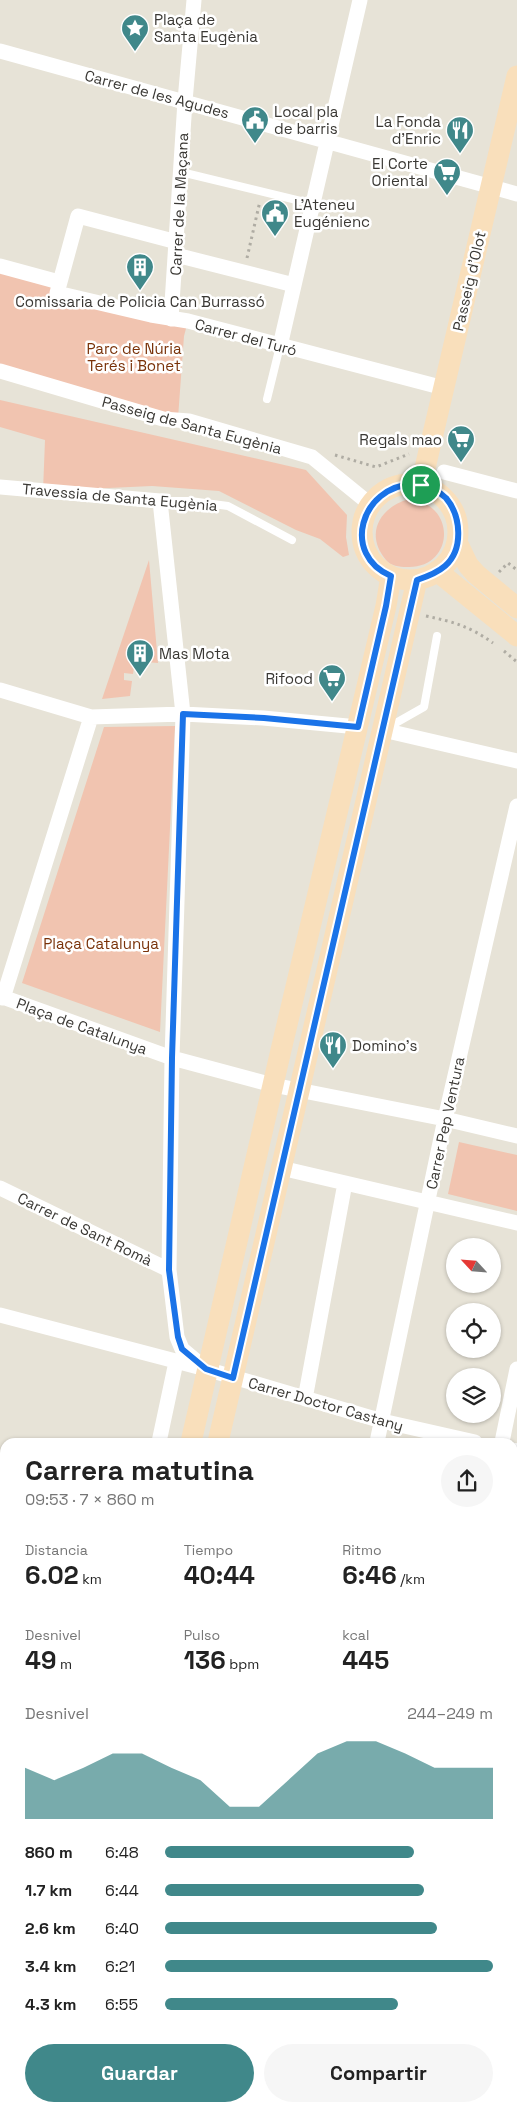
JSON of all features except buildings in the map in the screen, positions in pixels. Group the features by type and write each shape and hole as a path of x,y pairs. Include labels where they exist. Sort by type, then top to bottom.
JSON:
{"main road":[{"name":"Passeig d'Olot","path":"421,485 517,76"},
{"path":"407,484 421,485 446,498 457,519 457,542 449,560 437,571 417,580 405,581 385,573 372,562 363,544 364,519 371,505 382,493 407,484"},
{"path":"457,542 468,565 476,574 517,608"},
{"path":"437,571 509,642"},
{"path":"192,1438 206,1369 386,606 391,576"},
{"path":"219,1438 417,580"}],"street":[{"name":"Carrer de la Maçana","path":"171,319 185,101 194,0"},
{"path":"280,346 360,0"},
{"name":"Carrer de les Agudes","path":"0,51 517,194"},
{"path":"0,266 59,282 78,216 294,285"},
{"name":"Carrer del Turó","path":"59,282 57,293 171,319 188,321 444,388"},
{"name":"Passeig de Santa Eugènia","path":"0,371 163,419 189,421 312,457 371,505"},
{"path":"444,472 517,491"},
{"name":"Travessia de Santa Eugènia","path":"0,487 160,501"},
{"path":"160,501 183,714 172,1058 169,1270 178,1337 182,1349 206,1369"},
{"path":"0,690 90,717 183,714 264,718 358,727"},
{"name":"Plaça de Catalunya","path":"90,717 2,997 172,1058"},
{"path":"383,730 517,761"},
{"name":"Carrer Pep Ventura","path":"378,1438 445,1118 517,806"},
{"path":"172,1058 273,1085 445,1118 517,1136"},
{"path":"281,1168 517,1223"},
{"path":"306,1399 345,1183"},
{"name":"Carrer de Sant Romà","path":"0,1188 169,1270"},
{"name":"Carrer Doctor Castany","path":"0,1315 206,1369 382,1421 457,1438"},
{"path":"160,1438 176,1362"},
{"path":"503,1438 517,1369"}],"lane":[{"path":"181,172 313,204"},
{"path":"267,399 280,346"},
{"name":"Travessia de Santa Eugènia","path":"160,501 228,506 292,540"},
{"path":"383,730 424,707 437,636"}],"path":[{"path":"246,265 260,200"},
{"path":"496,575 508,563 517,570"},
{"path":"458,623 471,628 494,643"},
{"path":"509,642 517,662"}],"green space":[{"name":"Parc de Núria Terés i Bonet","path":"0,271 44,282 57,293 188,321 184,336 178,418 0,366"},
{"path":"0,400 306,470 347,515 346,537 349,555 343,557 320,539 296,530 219,491 152,486 43,491 45,440 0,427"},
{"path":"409,499 425,503 436,512 442,523 444,536 441,548 434,558 423,565 407,567 393,565 386,560 379,550 376,541 376,531 378,523 390,508"},
{"path":"149,560 158,663 135,661 133,674 124,673 124,680 132,681 130,696 102,699"},
{"name":"Plaça Catalunya","path":"175,726 160,1032 22,983 104,727"},
{"path":"459,1142 517,1155 517,1211 448,1194"}],"place":[{"name":"Plaça de Santa Eugènia","path":"135,52"},
{"name":"Local pla de barris","path":"255,144"},
{"name":"La Fonda d'Enric","path":"460,154"},
{"name":"El Corte Oriental","path":"447,196"},
{"name":"L'Ateneu Eugénienc","path":"275,237"},
{"name":"Comissaria de Policia Can Burrassó","path":"140,291"},
{"name":"Regals mao","path":"461,463"},
{"name":"Mas Mota","path":"140,677"},
{"name":"Rifood","path":"332,702"},
{"name":"Domino's","path":"333,1069"}],"route":[{"path":"407,484 421,485 446,498 457,519 458,537 455,550 444,567 429,576 417,580 233,1378 206,1369 182,1349 178,1337 169,1270 172,1058 183,714 264,718 358,727 386,606 391,576 377,568 367,553 362,536 364,519 366,512 382,493 407,484"}]}
